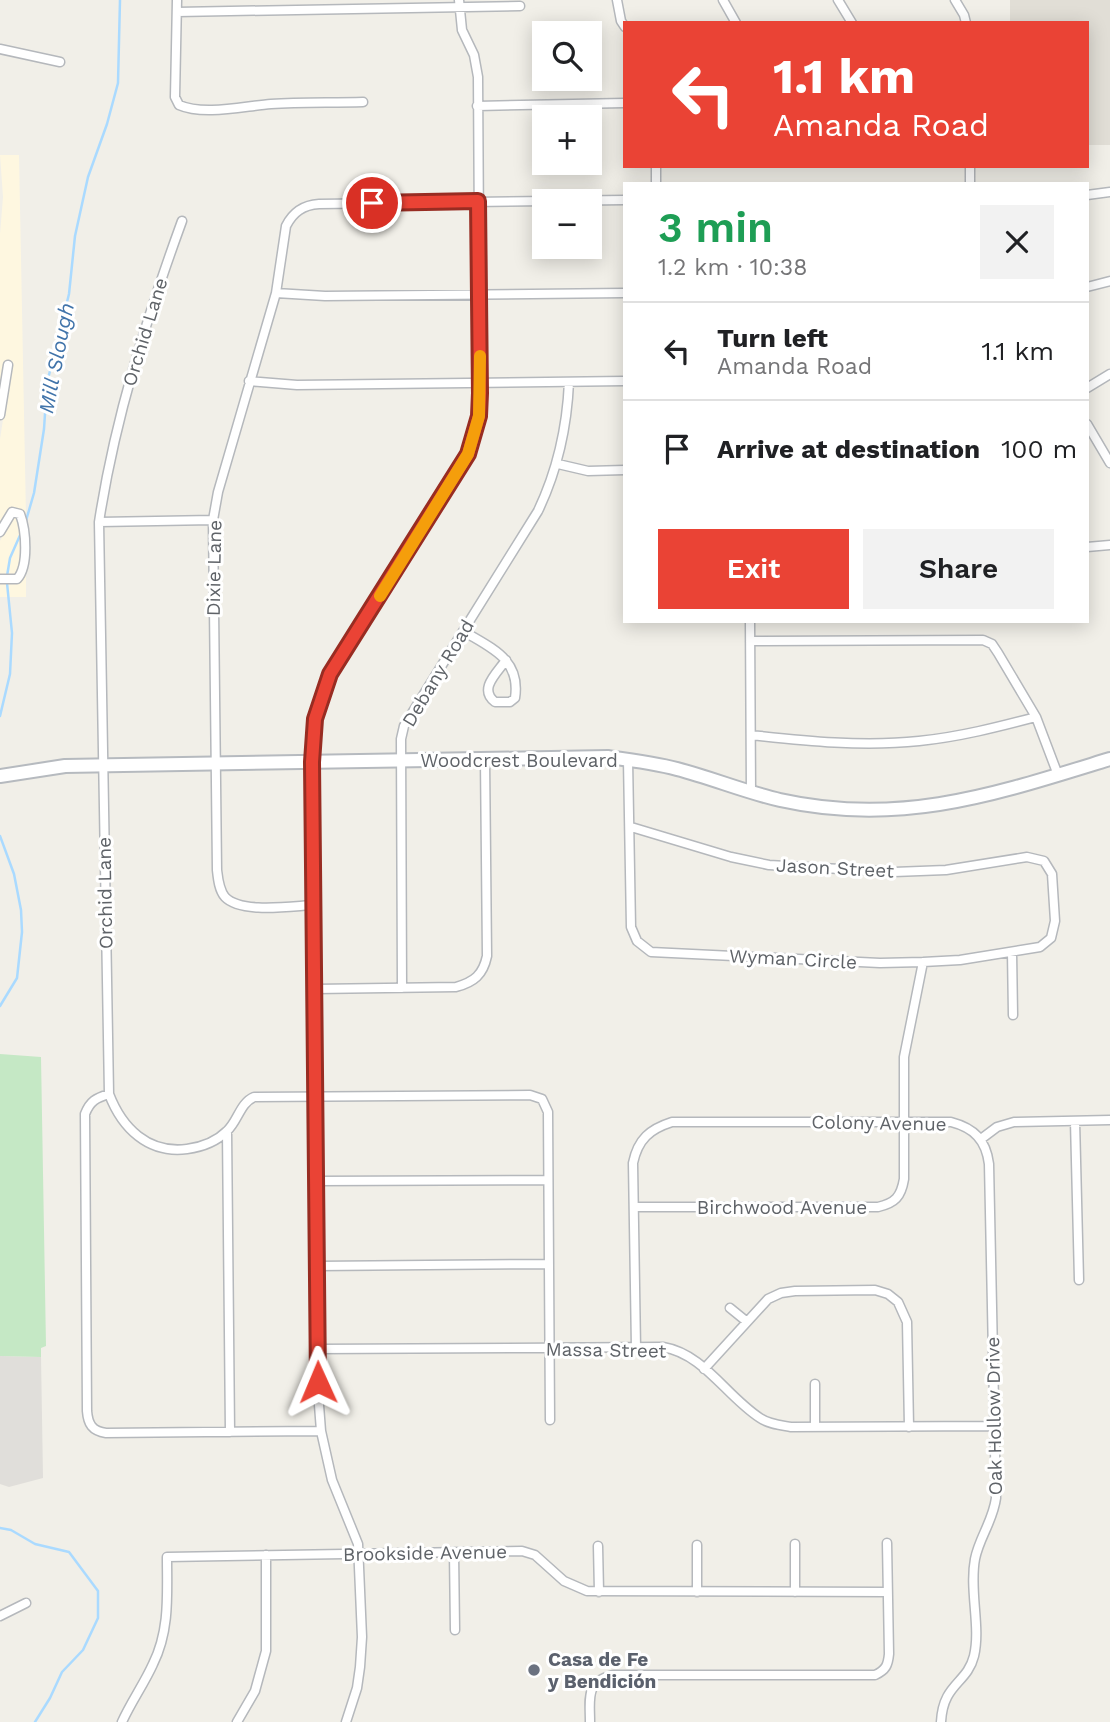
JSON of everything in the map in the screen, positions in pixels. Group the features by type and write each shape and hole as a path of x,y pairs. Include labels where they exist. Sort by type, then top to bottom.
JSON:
{"street":[{"path":"177,0 176,97 179,105 188,109 363,102"},
{"path":"260,0 260,10"},
{"path":"617,0 623,24"},
{"path":"723,0 735,21"},
{"path":"838,0 851,21"},
{"path":"955,0 965,21"},
{"path":"177,12 459,4 520,6"},
{"path":"346,1722 357,1688 362,1637 356,1535 332,1480 321,1431 317,1349 312,762 315,719 330,674 468,454 479,416 478,78 474,55 462,30 459,4"},
{"path":"0,49 60,62"},
{"path":"477,106 623,103"},
{"path":"1089,195 1110,192"},
{"path":"478,201 623,200"},
{"name":"Dixie Lane","path":"314,905 247,907 224,897 219,884 213,520 218,492 276,293 286,226 291,217 299,209 319,204 478,201"},
{"name":"Orchid Lane","path":"182,221 135,356 99,522 109,1094 115,1111 142,1140 165,1149 202,1146 227,1131 248,1100 254,1097 530,1095 542,1100 548,1112 548,1180"},
{"path":"1089,286 1110,281"},
{"path":"276,293 325,296 623,293"},
{"path":"0,415 2,388 8,365"},
{"path":"1089,387 1110,374"},
{"path":"249,381 296,385 623,381"},
{"name":"Debany Road","path":"402,988 401,739 410,713 538,511 558,464 566,425 569,382"},
{"path":"1089,427 1110,463"},
{"path":"558,464 588,471 623,470"},
{"path":"0,532 12,512 20,514 24,561 22,573 17,579 1,579"},
{"path":"99,522 213,520"},
{"path":"1089,547 1110,545"},
{"path":"750,623 751,793"},
{"path":"463,631 506,660 513,670 516,678 515,698 510,702 495,702 489,698 489,683 506,660"},
{"path":"750,641 983,640 992,644 1036,717 1058,775"},
{"path":"751,735 813,742 919,741 980,732 1036,717"},
{"name":"Woodcrest Boulevard","path":"0,776 48,768 103,765 608,757 677,769 782,800 848,809 920,808 988,796 1110,759"},
{"path":"315,989 456,988 469,983 484,969 487,956 485,759"},
{"name":"Wyman Circle","path":"628,760 631,927 637,941 651,952 880,963 960,960 1040,947 1051,938 1055,920 1052,874 1044,861"},
{"name":"Jason Street","path":"631,827 731,857 769,865 894,872 946,870 1027,857 1044,861"},
{"path":"1012,952 1013,1016"},
{"name":"Birchwood Avenue","path":"634,1207 864,1207 890,1204 902,1192 904,1179 904,1057 923,962"},
{"path":"109,1094 96,1098 88,1105 85,1114 87,1410 92,1427 98,1432 106,1433 321,1431"},
{"path":"981,1139 997,1127 1014,1122 1110,1120"},
{"path":"1075,1121 1079,1280"},
{"name":"Colony Avenue","path":"634,1207 635,1151 643,1137 656,1127 672,1122 951,1122 967,1126 981,1139"},
{"path":"227,1131 230,1432"},
{"name":"Oak Hollow Drive","path":"941,1722 946,1696 964,1675 974,1656 975,1557 995,1508 989,1164 988,1151 981,1139"},
{"path":"316,1181 548,1180 550,1420"},
{"path":"634,1207 636,1348"},
{"path":"317,1266 548,1264"},
{"path":"704,1369 768,1299 795,1291 875,1290 888,1294 904,1310 907,1322 909,1427"},
{"path":"730,1308 746,1321"},
{"name":"Massa Street","path":"317,1349 674,1349 704,1369 762,1420 791,1427 995,1426"},
{"path":"815,1384 815,1427"},
{"path":"590,1722 590,1691 596,1682 613,1675 875,1675 883,1672 888,1665 887,1543"},
{"path":"795,1544 795,1592"},
{"path":"697,1545 697,1592"},
{"path":"598,1546 599,1592"},
{"name":"Brookside Avenue","path":"122,1722 154,1664 167,1623 167,1557 522,1551 546,1562 564,1581 587,1591 887,1592"},
{"path":"454,1552 455,1630"},
{"path":"237,1722 256,1691 264,1661 266,1555"},
{"path":"0,1616 26,1603"}],"shaded area":[{"path":"1010,0 1110,0 1110,145 1089,145 1089,21 1010,21"},
{"path":"0,155 19,155 26,516 22,510 12,508 5,513 0,523 0,439 12,362 5,360 0,384 0,234 3,197"},
{"path":"16,516 20,532 19,571 16,575 0,575 0,541 12,518"},
{"path":"26,575 26,597 0,597 0,584 17,584"},
{"path":"0,1356 41,1357 43,1478 9,1487 0,1484"}],"green space":[{"path":"0,1054 41,1057 46,1346 41,1348 41,1357 0,1356"}],"waterway":[{"name":"Mill Slough","path":"25,524 34,493 44,429 47,383 69,294 75,236 88,177 118,83 120,0"},
{"name":"Mill Slough","path":"7,576 10,558 21,533"},
{"name":"Mill Slough","path":"0,716 10,674 12,633 7,583"},
{"name":"Mill Slough","path":"0,836 14,874 22,932 17,978 0,1006"},
{"name":"Mill Slough","path":"0,1528 11,1530 35,1544 69,1552 98,1591 98,1618 83,1650 62,1672 35,1722"}],"slow traffic":[{"path":"380,596 468,454 479,416 480,356"}],"place":[{"name":"Casa de Fe y Bendición","path":"534,1670"}],"route":[{"path":"318,1382 312,762 315,719 330,674 457,475 468,454 479,416 478,201 372,203"}]}
